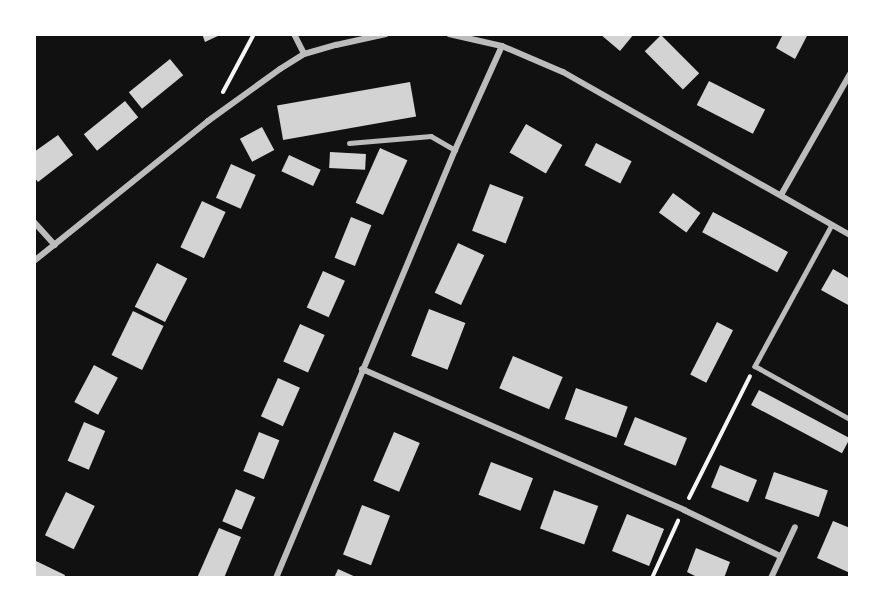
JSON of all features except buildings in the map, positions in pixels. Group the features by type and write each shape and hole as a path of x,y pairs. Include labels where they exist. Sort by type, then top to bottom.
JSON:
{"street":[{"path":"294,34 304,54"},
{"path":"34,261 208,121 280,69 304,54 386,34"},
{"path":"449,34 502,46 563,72 849,235"},
{"path":"276,578 455,150 502,46"},
{"path":"781,195 849,74"},
{"path":"34,222 55,245"},
{"path":"362,369 684,510 780,556"},
{"path":"771,578 795,527"}],"lane":[{"path":"349,143 431,136 455,150"},
{"path":"832,225 755,366 849,419"}],"path":[{"path":"222,93 254,34"},
{"path":"652,578 755,366"}]}
